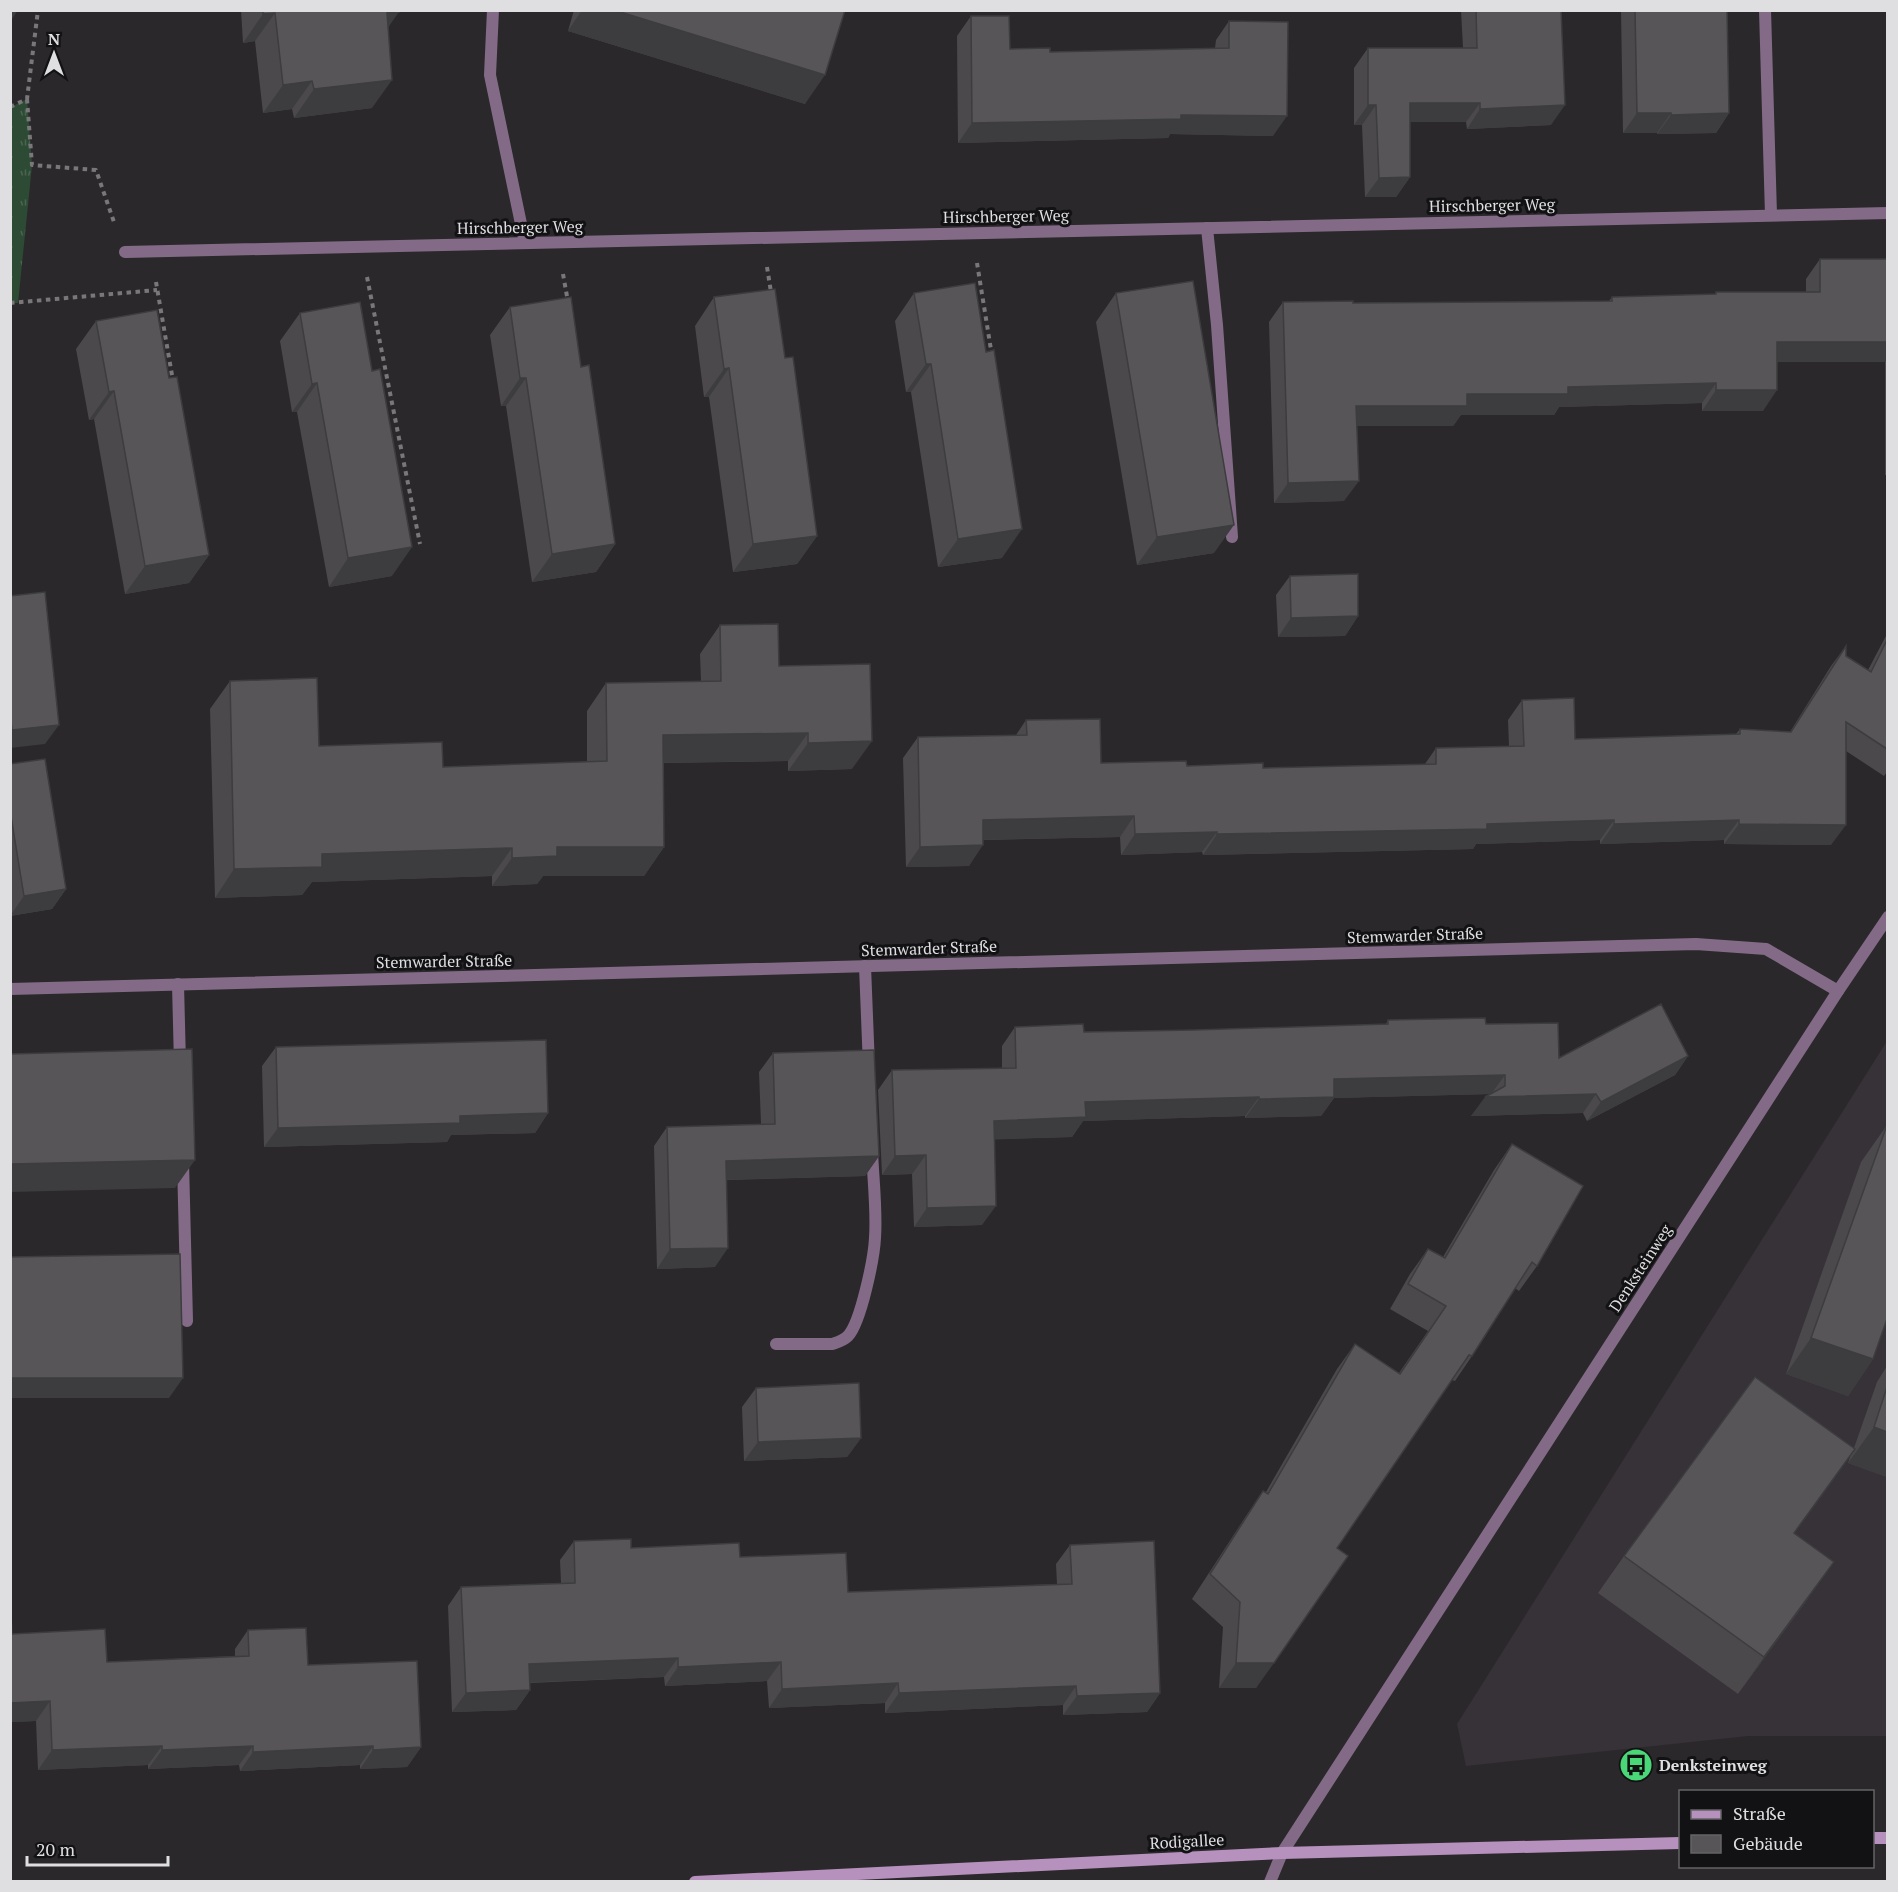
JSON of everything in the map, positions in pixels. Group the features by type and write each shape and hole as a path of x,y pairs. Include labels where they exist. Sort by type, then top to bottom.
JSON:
{"main road":[{"name":"Rodigallee","path":"694,1881 1282,1853 1679,1843"}],"street":[{"path":"493,10 490,75 525,243"},
{"path":"1765,10 1771,215"},
{"name":"Hirschberger Weg","path":"125,252 1887,213"},
{"path":"1207,228 1217,325 1232,537"},
{"name":"Denksteinweg","path":"1270,1881 1282,1853 1887,917"},
{"name":"Stemwarder Straße","path":"10,988 1696,945 1766,949 1838,991"},
{"path":"865,966 870,1084"},
{"path":"178,984 181,1077"},
{"path":"776,1344 832,1344 841,1341 849,1334 871,1272 876,1238 872,1143"},
{"path":"183,1147 187,1321"}],"path":[{"path":"39,10 27,99 32,165 96,170 125,252"},
{"path":"10,106 27,99"},
{"path":"972,233 993,362"},
{"path":"762,238 772,295"},
{"path":"557,243 570,312"},
{"path":"361,247 420,544"},
{"path":"151,251 173,381"},
{"path":"10,303 157,290"}],"shaded area":[{"path":"1887,1041 1887,1736 1748,1736 1466,1766 1457,1724"}],"green space":[{"path":"27,99 32,165 18,303 11,303 11,107"}],"building":[{"path":"263,10 398,10 399,12 387,13 392,80 314,89 312,81 283,85 275,13 263,14"},
{"path":"614,10 845,10 825,75"},
{"path":"1476,10 1561,10 1565,105 1480,109 1480,103 1410,103 1410,177 1379,178 1376,105 1368,105 1368,48 1477,48"},
{"path":"1635,10 1727,10 1729,113 1671,115 1671,113 1637,113"},
{"path":"971,16 1009,16 1010,49 1050,48 1050,52 1229,48 1229,21 1288,22 1287,116 1181,115 1181,119 972,123"},
{"path":"1820,259 1887,259 1887,342 1777,342 1777,390 1716,390 1716,383 1568,387 1568,394 1467,394 1467,406 1356,406 1359,481 1288,483 1283,302 1612,301 1612,297 1716,294 1716,292 1820,292"},
{"path":"1193,281 1234,525 1157,537 1116,293"},
{"path":"975,283 986,352 994,350 1022,529 958,539 931,364 926,364 914,293"},
{"path":"775,289 785,358 793,357 817,536 753,544 729,368 724,369 714,297"},
{"path":"571,297 581,367 589,365 615,544 552,554 526,378 520,378 510,307"},
{"path":"360,302 372,371 380,369 412,547 348,558 317,383 312,384 300,313"},
{"path":"157,310 169,378 177,377 209,555 145,566 114,391 109,392 96,321"},
{"path":"1358,574 1358,616 1291,618 1290,576"},
{"path":"45,592 59,725 12,730 10,596"},
{"path":"778,624 779,666 870,664 872,741 808,743 808,733 663,735 664,847 557,847 557,856 512,858 512,848 322,854 322,867 234,869 230,681 317,678 319,746 442,742 443,767 607,761 606,683 721,681 720,625"},
{"path":"1887,640 1887,749 1846,722 1846,825 1739,824 1739,820 1614,824 1614,820 1487,824 1487,829 1135,834 1134,816 983,820 983,845 920,847 918,737 1027,735 1026,720 1100,719 1101,763 1186,761 1187,766 1263,763 1263,768 1436,764 1436,748 1524,746 1522,700 1574,698 1575,739 1740,734 1740,729 1791,732 1846,646 1846,656 1871,672"},
{"path":"45,759 66,889 24,896 10,810 10,764"},
{"path":"1661,1004 1688,1056 1601,1102 1596,1094 1485,1097 1505,1086 1505,1075 1334,1079 1334,1097 1085,1102 1086,1117 994,1121 996,1206 927,1208 926,1155 895,1156 892,1070 1016,1068 1015,1027 1083,1024 1084,1032 1194,1030 1388,1024 1388,1020 1485,1018 1486,1024 1558,1023 1559,1058"},
{"path":"546,1040 548,1113 460,1116 460,1123 278,1128 276,1047"},
{"path":"192,1049 195,1160 10,1164 10,1054"},
{"path":"874,1050 879,1156 726,1161 728,1248 670,1249 667,1127 775,1124 773,1053"},
{"path":"1887,1125 1887,1319 1873,1359 1811,1338"},
{"path":"1512,1144 1583,1186 1537,1266 1532,1262 1472,1356 1469,1355 1337,1548 1348,1556 1274,1663 1236,1663 1240,1602 1210,1574 1263,1491 1268,1494 1355,1344 1400,1374 1446,1306 1408,1284 1428,1249 1445,1258"},
{"path":"180,1254 183,1378 10,1378 10,1257"},
{"path":"1755,1377 1855,1449 1794,1533 1834,1562 1764,1657 1624,1556"},
{"path":"859,1383 861,1438 758,1442 756,1388"},
{"path":"1887,1387 1887,1432 1874,1427"},
{"path":"631,1539 631,1548 739,1543 740,1557 846,1553 848,1592 1072,1584 1070,1545 1154,1541 1160,1693 1077,1696 1076,1686 899,1693 898,1683 782,1689 781,1662 678,1667 678,1658 529,1664 530,1690 466,1693 461,1587 575,1583 574,1541"},
{"path":"10,1598 12,1634 105,1629 107,1662 249,1656 248,1630 306,1628 308,1665 417,1661 421,1747 373,1750 373,1746 253,1752 253,1746 162,1750 162,1746 52,1750 50,1701 10,1703"}],"place":[{"name":"Denksteinweg","path":"1636,1765"}]}
